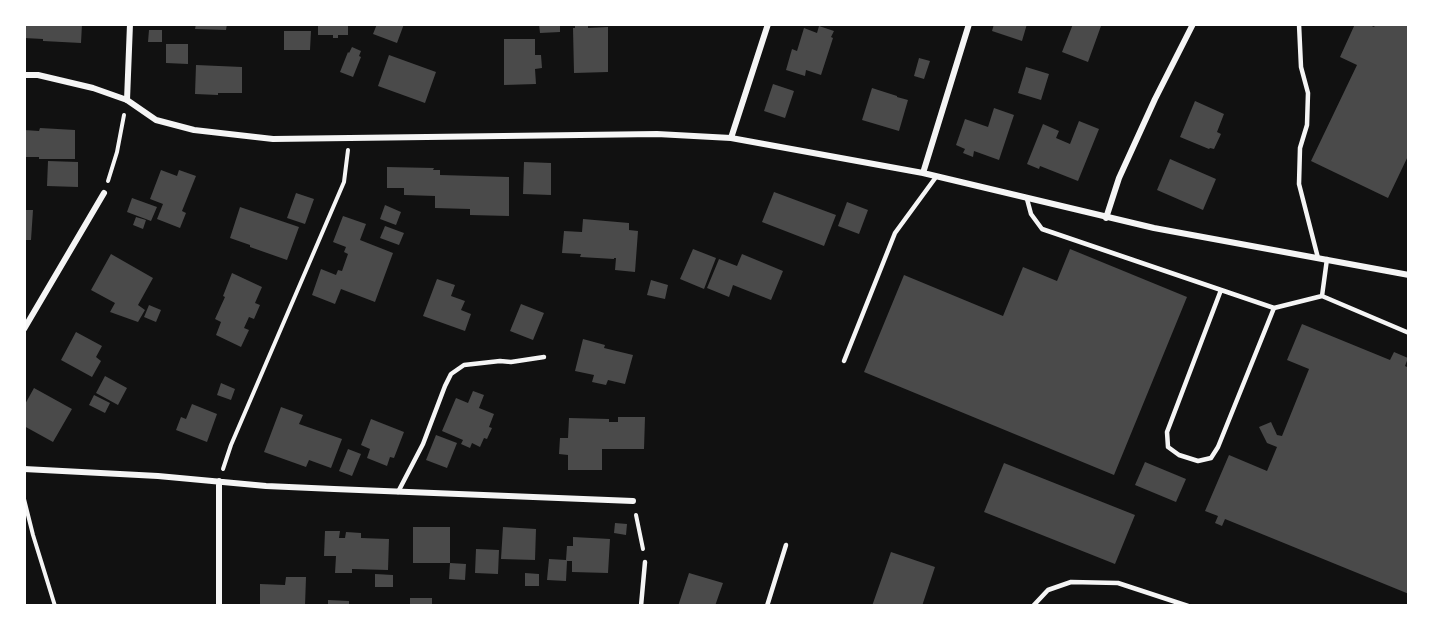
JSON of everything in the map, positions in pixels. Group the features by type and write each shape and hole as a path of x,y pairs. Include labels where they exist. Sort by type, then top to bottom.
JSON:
{"street":[{"path":"127,100 130,24"},
{"path":"731,138 768,24"},
{"path":"922,173 969,24"},
{"path":"1106,218 1124,168 1155,99 1193,24"},
{"path":"24,75 38,75 93,88 127,100 156,120 194,130 273,139 657,134 731,138 922,173 1154,228 1409,275"},
{"path":"24,329 104,193"},
{"path":"24,469 266,486 633,501"},
{"path":"219,481 219,606"}],"lane":[{"path":"1299,24 1301,67 1308,93 1307,125 1300,148 1299,184 1318,258"},
{"path":"844,361 894,233 936,177"},
{"path":"1027,199 1031,214 1042,229 1274,308 1322,296 1409,333"},
{"path":"1322,296 1327,259"},
{"path":"1221,290 1167,432 1168,447 1179,455 1198,461 1211,458 1218,447 1274,308"},
{"path":"398,492 423,444 451,374 464,366 544,357"},
{"path":"767,606 786,545"},
{"path":"641,606 645,562"},
{"path":"1033,606 1048,590 1071,582 1118,583 1188,606"}],"path":[{"path":"104,193 117,152 127,100"},
{"path":"219,481 231,445 344,182 349,139"},
{"path":"24,499 56,606"},
{"path":"633,501 645,562"}],"building":[{"path":"24,24 82,24 81,43 24,38"},
{"path":"196,24 227,24 226,30 195,29"},
{"path":"318,24 348,24 348,35 338,35 338,38 333,38 333,35 318,35"},
{"path":"377,24 404,24 397,43 373,34"},
{"path":"539,24 560,24 560,32 540,33"},
{"path":"575,24 588,24 588,28 608,27 608,72 574,73 573,28"},
{"path":"994,24 1027,24 1022,41 992,31"},
{"path":"1073,24 1101,26 1088,62 1062,52"},
{"path":"1355,24 1367,24 1374,27 1376,24 1409,24 1409,154 1388,198 1311,161 1357,65 1340,57"},
{"path":"819,26 834,31 821,75 806,70 805,76 786,70 792,49 797,51 804,28 817,33"},
{"path":"149,30 162,30 162,42 148,42"},
{"path":"284,31 311,31 310,50 284,50"},
{"path":"504,39 535,39 535,55 541,55 542,68 535,69 536,84 504,85"},
{"path":"166,44 188,44 188,64 166,63"},
{"path":"352,47 361,51 353,77 340,72"},
{"path":"389,55 436,72 425,103 378,86"},
{"path":"919,58 930,61 924,79 914,76"},
{"path":"196,65 242,67 242,93 195,94"},
{"path":"1026,67 1049,74 1041,100 1018,93"},
{"path":"773,84 794,91 785,118 764,111"},
{"path":"872,88 908,100 899,131 862,120"},
{"path":"1195,101 1224,114 1217,132 1221,134 1214,149 1180,137"},
{"path":"994,108 1014,115 999,160 974,151 973,157 963,153 965,149 956,145 965,119 988,127"},
{"path":"1079,121 1099,129 1078,181 1040,166 1039,169 1027,164 1043,124 1059,131 1056,138 1070,144"},
{"path":"40,128 75,130 75,159 24,157 24,130 39,131"},
{"path":"1170,159 1216,179 1203,210 1157,190"},
{"path":"48,161 78,162 78,187 47,186"},
{"path":"524,162 551,163 551,195 523,194"},
{"path":"387,167 434,168 433,170 440,170 440,175 509,177 509,216 470,215 470,209 435,208 435,196 404,195 404,188 387,188"},
{"path":"161,170 177,176 179,170 196,176 182,211 186,213 180,228 157,219 163,204 150,199"},
{"path":"774,192 836,215 824,246 762,222"},
{"path":"296,193 314,199 305,224 287,218"},
{"path":"132,198 157,207 151,221 127,212"},
{"path":"847,202 868,210 859,234 838,226"},
{"path":"385,205 401,212 396,225 380,219"},
{"path":"240,207 299,227 287,260 230,238"},
{"path":"24,210 33,210 31,240 24,240"},
{"path":"343,216 366,224 360,240 393,253 375,302 341,289 335,304 312,295 321,269 336,275 338,270 342,271 348,254 344,252 346,247 333,242"},
{"path":"136,217 146,220 143,229 133,225"},
{"path":"583,219 629,223 629,230 638,231 635,272 615,270 616,258 580,257 581,254 562,253 564,231 582,232"},
{"path":"385,226 404,233 399,245 380,238"},
{"path":"693,249 716,258 704,289 680,279"},
{"path":"1070,249 1187,297 1114,475 864,372 904,275 1003,316 1023,267 1057,281"},
{"path":"111,254 153,278 138,305 145,310 138,322 110,312 115,303 91,290"},
{"path":"742,254 783,271 771,300 733,285 729,297 707,288 719,259 737,266"},
{"path":"232,273 262,287 255,303 260,305 254,319 249,317 244,328 249,330 241,347 216,335 221,322 215,319"},
{"path":"437,279 455,285 451,296 465,301 461,310 471,314 465,331 423,316"},
{"path":"651,280 668,285 665,299 647,295"},
{"path":"521,304 544,313 533,340 510,331"},
{"path":"149,305 161,310 156,322 144,317"},
{"path":"1302,324 1390,360 1394,352 1408,358 1405,366 1409,368 1409,594 1225,519 1222,526 1215,523 1218,516 1205,511 1229,455 1267,471 1277,447 1267,443 1259,427 1271,422 1277,435 1282,436 1309,369 1287,360"},
{"path":"76,332 102,346 96,357 101,361 92,377 61,360"},
{"path":"583,339 605,345 604,348 633,355 625,384 608,380 606,385 592,382 594,375 575,371"},
{"path":"105,376 127,388 118,405 96,393"},
{"path":"221,383 235,389 231,400 217,395"},
{"path":"34,388 72,409 53,442 24,426 24,406"},
{"path":"473,391 484,395 479,408 494,414 489,427 492,428 487,439 484,438 480,447 472,443 470,448 461,444 463,440 442,431 456,398 468,403"},
{"path":"94,395 110,403 105,413 89,405"},
{"path":"192,404 217,414 207,442 176,430 181,417 186,419"},
{"path":"281,407 303,415 299,424 342,439 331,468 309,460 306,467 264,452"},
{"path":"618,417 645,417 644,449 602,449 602,470 568,470 568,455 559,454 560,438 568,438 569,418 609,419 609,422 618,422"},
{"path":"371,419 404,432 394,458 390,457 387,466 367,458 370,449 361,445"},
{"path":"436,435 457,443 447,468 426,460"},
{"path":"348,449 361,454 352,476 339,471"},
{"path":"1145,462 1186,479 1176,502 1135,485"},
{"path":"1004,463 1135,515 1115,564 984,512"},
{"path":"615,523 627,524 626,535 614,533"},
{"path":"413,527 450,527 450,563 413,563"},
{"path":"503,527 536,529 535,560 501,559"},
{"path":"325,531 340,531 339,538 345,538 346,532 361,533 361,538 389,539 388,570 352,569 352,573 335,573 336,556 324,556"},
{"path":"573,537 610,539 608,573 572,572 572,561 567,561 566,581 547,580 549,559 566,560 567,546 573,546"},
{"path":"476,549 499,550 498,574 475,573"},
{"path":"891,552 935,567 922,606 872,606"},
{"path":"450,563 466,564 465,580 449,579"},
{"path":"525,573 539,574 539,586 525,586"},
{"path":"689,573 723,583 715,606 678,606"},
{"path":"375,574 393,575 393,587 375,587"},
{"path":"286,577 306,577 305,606 260,606 260,584 285,585"},
{"path":"410,598 432,598 432,606 410,606"},
{"path":"328,600 349,601 349,606 328,606"}]}
